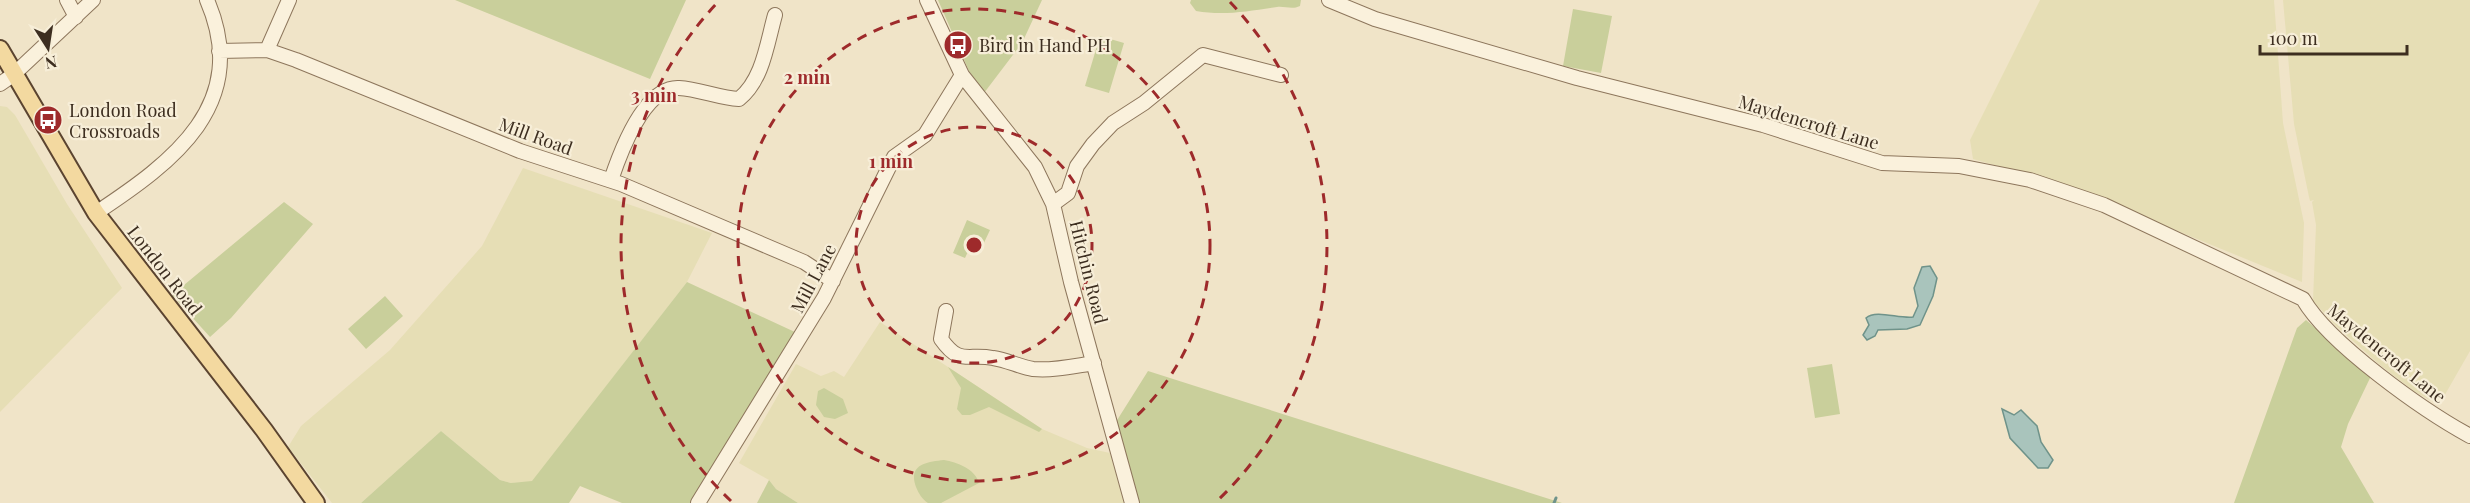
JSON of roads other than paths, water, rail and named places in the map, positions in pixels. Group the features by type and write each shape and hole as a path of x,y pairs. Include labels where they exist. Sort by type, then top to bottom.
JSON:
{"main road":[{"name":"London Road","path":"0,49 7,79 96,213 264,430 316,503"}],"street":[{"path":"68,0 76,17"},
{"path":"7,79 93,0"},
{"path":"96,213 155,173 189,138 205,116 215,92 219,51 207,0"},
{"path":"267,50 289,0"},
{"name":"Hitchin Road","path":"927,0 962,75 1035,167 1053,204 1132,503"},
{"name":"Maydencroft Lane","path":"1329,0 1375,19 1577,78 1763,125 1871,160 1899,165 1969,168 2030,180 2104,205 2303,299 2311,313 2367,364 2434,416 2470,436"},
{"path":"610,180 620,153 649,102 661,92 678,87 739,99 745,94 755,83 775,15"},
{"name":"Mill Road","path":"219,51 267,50 520,151 610,180 804,262 833,280"},
{"path":"1053,204 1068,193 1077,166 1093,144 1113,123 1144,103 1203,55 1281,75"},
{"name":"Mill Lane","path":"698,503 833,280 894,157 925,135 962,75"},
{"path":"946,310 941,339 949,351 961,358 990,357 1033,369 1059,369 1094,363"}],"water":[{"path":"1930,266 1937,278 1933,296 1920,325 1907,329 1878,330 1875,336 1867,340 1863,335 1869,325 1866,318 1870,315 1913,317 1918,306 1914,288 1922,267"},
{"path":"2002,409 2014,415 2021,410 2037,426 2041,442 2053,460 2048,468 2038,468 2010,438"}],"waterway":[{"path":"1554,503 1556,498"}],"place":[{"name":"Bird in Hand PH","path":"958,45"},
{"name":"London Road Crossroads","path":"48,120"}]}
